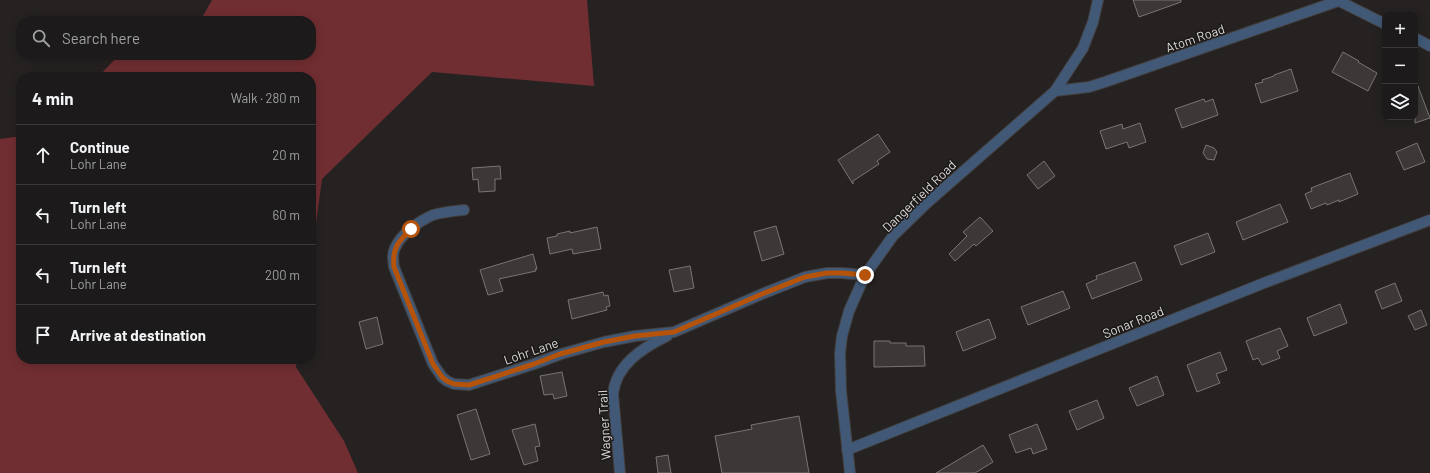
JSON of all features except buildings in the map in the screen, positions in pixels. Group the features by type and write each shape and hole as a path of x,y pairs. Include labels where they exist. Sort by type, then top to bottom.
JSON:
{"street":[{"name":"Dangerfield Road","path":"850,473 841,391 840,353 842,336 849,311 865,275 893,236 927,202 1055,91 1083,48 1093,22 1098,0"},
{"name":"Atom Road","path":"1055,91 1089,86 1104,82 1339,0"},
{"path":"1339,0 1382,22"},
{"path":"1418,40 1430,46"},
{"name":"Lohr Lane","path":"464,210 433,216 422,221 402,238 394,248 393,256 394,267 433,364 442,377 454,384 469,385 560,354 604,342 635,336 674,332 805,277 820,274 842,273 865,275"},
{"name":"Sonar Road","path":"847,450 1264,283 1430,220"},
{"name":"Wagner Trail","path":"620,473 613,394 617,378 624,367 637,354 647,346 674,332"}],"shaded area":[{"path":"212,0 587,0 594,86 432,72 322,179 316,224 316,72 103,72 114,60 316,60 316,16 203,16"},
{"path":"16,137 16,364 296,364 296,367 344,441 358,473 0,473 0,139"}],"route":[{"path":"411,229 394,248 394,267 433,364 442,377 454,384 469,385 487,380 560,354 604,342 635,336 657,335 674,332 805,277 827,273 865,275"}]}
